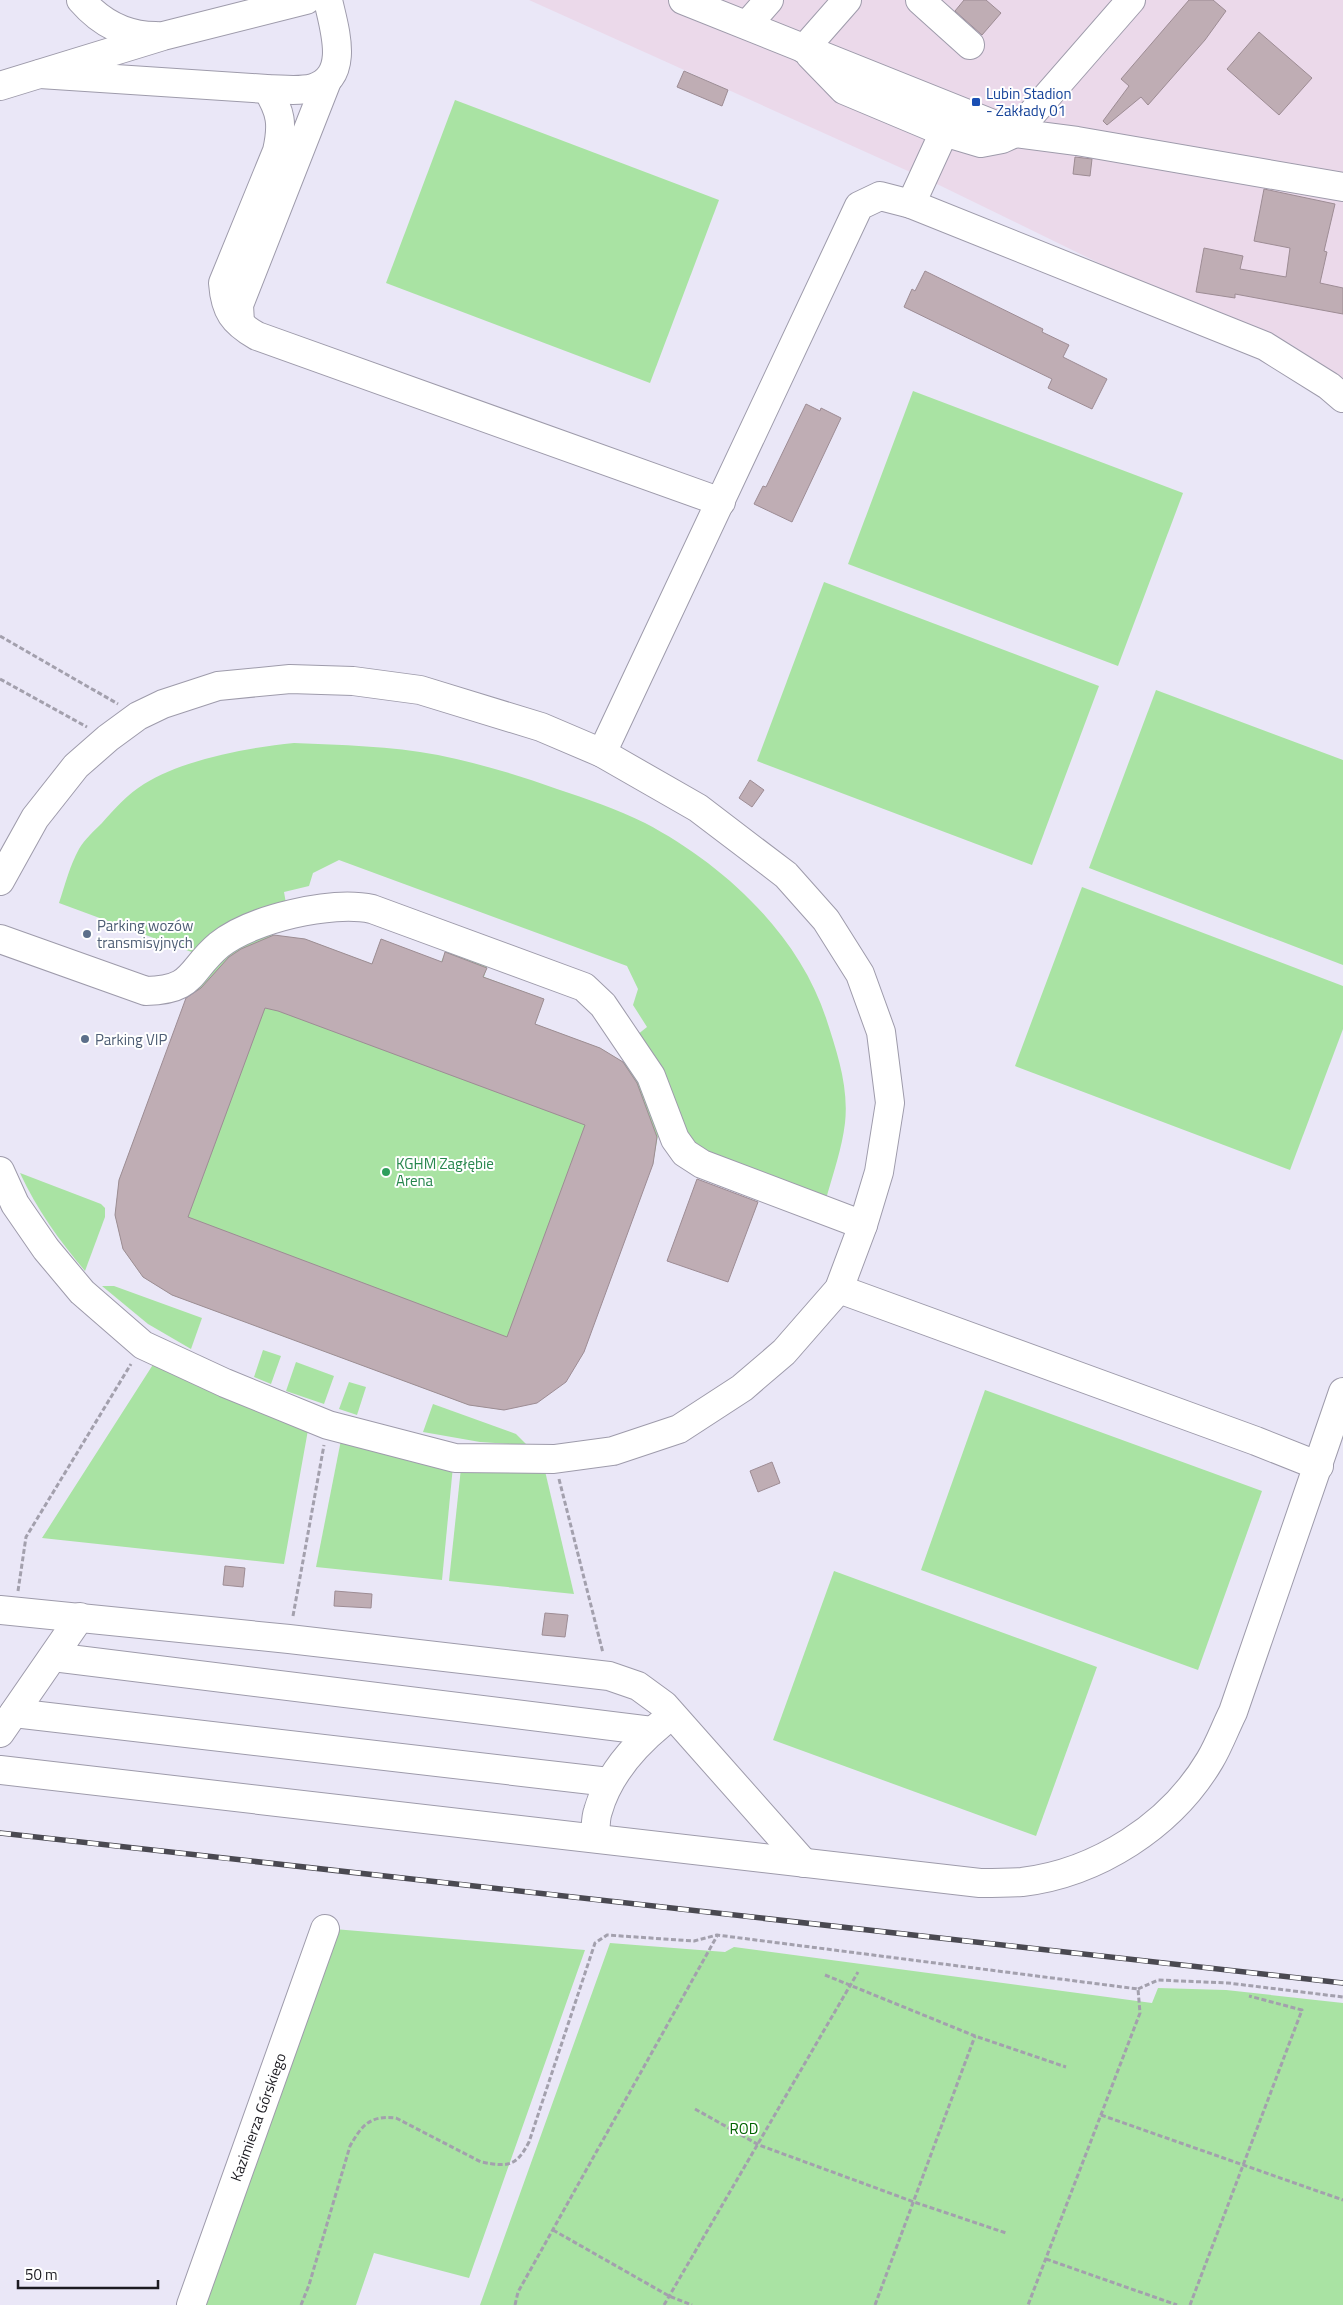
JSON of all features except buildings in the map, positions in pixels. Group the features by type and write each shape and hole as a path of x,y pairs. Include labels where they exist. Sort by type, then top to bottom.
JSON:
{"street":[{"path":"81,0 91,12 110,26 137,34 172,33 201,18 216,0"},
{"path":"0,86 172,33 306,0"},
{"path":"249,337 239,304 327,81 336,65 338,44 328,0"},
{"path":"684,0 804,49 950,121 1343,187"},
{"path":"748,25 769,0"},
{"path":"804,49 847,0"},
{"path":"920,0 970,45"},
{"path":"1015,133 1131,0"},
{"path":"39,74 296,90 313,88 327,81"},
{"path":"266,89 277,106 282,129 277,151 223,283 224,301 230,314 249,337 566,454 721,502"},
{"path":"911,204 950,121"},
{"path":"602,752 721,502 858,206 880,196 911,204 1265,346 1329,386 1343,398"},
{"path":"0,881 35,818 76,766 108,738 138,716 163,704 218,686 290,679 352,682 429,692 541,727 602,752 698,808 786,875 826,920 860,974 881,1032 890,1102 879,1172 863,1225 839,1289 784,1352 742,1388 679,1429 613,1451 554,1460 455,1458 328,1425 225,1383 143,1345 82,1292 46,1249 15,1204 0,1171"},
{"path":"0,940 146,991 166,991 183,983 219,945 248,928 285,916 332,906 357,906 372,909 584,988 603,1005 651,1076 670,1129 685,1154 702,1164 863,1225"},
{"path":"839,1289 1319,1466"},
{"path":"0,1770 980,1883 1022,1882 1064,1872 1110,1854 1150,1829 1182,1797 1210,1760 1233,1712 1343,1392"},
{"path":"8,1610 289,1639 609,1676 638,1686 664,1705 662,1723 630,1753 609,1782 597,1812 595,1838"},
{"path":"80,1617 7,1723 609,1782"},
{"path":"53,1657 662,1723 804,1863"},
{"name":"Kazimierza Górskiego","path":"191,2305 326,1929"}],"path":[{"path":"0,636 138,716"},
{"path":"0,679 108,738"},
{"path":"8,1610 26,1537 143,1345"},
{"path":"289,1639 328,1425"},
{"path":"554,1460 609,1676"},
{"path":"515,2305 518,2292 717,1935"},
{"path":"301,2305 309,2285 350,2146 360,2129 372,2120 384,2117 396,2118 481,2162 497,2165 508,2164 520,2159 529,2142 595,1943 607,1936 694,1941 717,1935 1138,1989 1158,1980 1211,1982 1343,1997"},
{"path":"664,2305 759,2145 858,1972"},
{"path":"825,1975 850,1987 975,2036 1066,2067"},
{"path":"1028,2305 1140,2013 1138,1989"},
{"path":"1190,2305 1302,2010 1249,1996"},
{"path":"875,2305 975,2036"},
{"path":"695,2110 759,2145 914,2202 1006,2233"},
{"path":"1101,2115 1343,2200"},
{"path":"553,2230 669,2296 692,2305"},
{"path":"1046,2259 1177,2305"}],"shaded area":[{"path":"529,0 1343,0 1343,380 1292,345 1148,287 939,185"}],"green space":[{"path":"455,100 719,200 650,383 386,283"},
{"path":"913,391 1183,493 1118,666 848,564"},
{"path":"824,582 1099,686 1032,865 757,761"},
{"path":"1156,690 1343,760 1343,965 1089,868"},
{"path":"294,743 366,746 420,752 513,774 602,804 645,823 702,859 729,880 777,930 797,957 813,987 834,1044 844,1083 846,1110 842,1142 826,1199 709,1155 689,1141 637,1035 647,1027 633,1005 638,989 627,966 339,860 313,873 309,886 284,892 287,909 197,954 59,903 70,868 81,845 116,807 138,788 160,775 197,761 256,748"},
{"path":"1082,887 1343,986 1343,1029 1290,1170 1015,1066"},
{"name":"KGHM Zagłębie Arena","path":"270,935 305,939 372,964 381,939 441,962 447,948 488,963 484,977 544,999 535,1024 600,1048 631,1067 650,1095 659,1129 653,1164 504,1410 469,1405 172,1295 143,1277 123,1249 115,1215 119,1180 189,992 236,942"},
{"path":"20,1173 101,1204 105,1208 105,1217 85,1271 49,1224"},
{"path":"102,1286 114,1286 202,1318 191,1349 148,1324"},
{"path":"263,1350 281,1356 271,1384 254,1377"},
{"path":"296,1362 334,1376 324,1404 286,1391"},
{"path":"154,1363 219,1396 308,1430 284,1564 42,1538"},
{"path":"349,1382 366,1387 357,1415 339,1409"},
{"path":"985,1390 1262,1491 1198,1670 921,1570"},
{"path":"433,1404 516,1434 527,1445 480,1442 423,1432"},
{"path":"341,1440 453,1466 442,1580 316,1567"},
{"path":"461,1468 545,1471 574,1594 449,1581"},
{"path":"834,1571 1097,1667 1036,1836 773,1740"},
{"path":"334,1929 585,1950 469,2278 374,2253 356,2305 201,2305"},
{"name":"ROD","path":"610,1943 725,1952 734,1947 1152,2003 1158,1988 1226,1990 1343,2003 1343,2305 480,2305"}],"railway":[{"path":"0,1833 1343,1983"}],"place":[{"name":"Lubin Stadion - Zakłady 01","path":"976,102"},
{"name":"Parking wozów transmisyjnych","path":"87,934"},
{"name":"Parking VIP","path":"85,1039"},
{"name":"KGHM Zagłębie Arena","path":"386,1172"}]}
